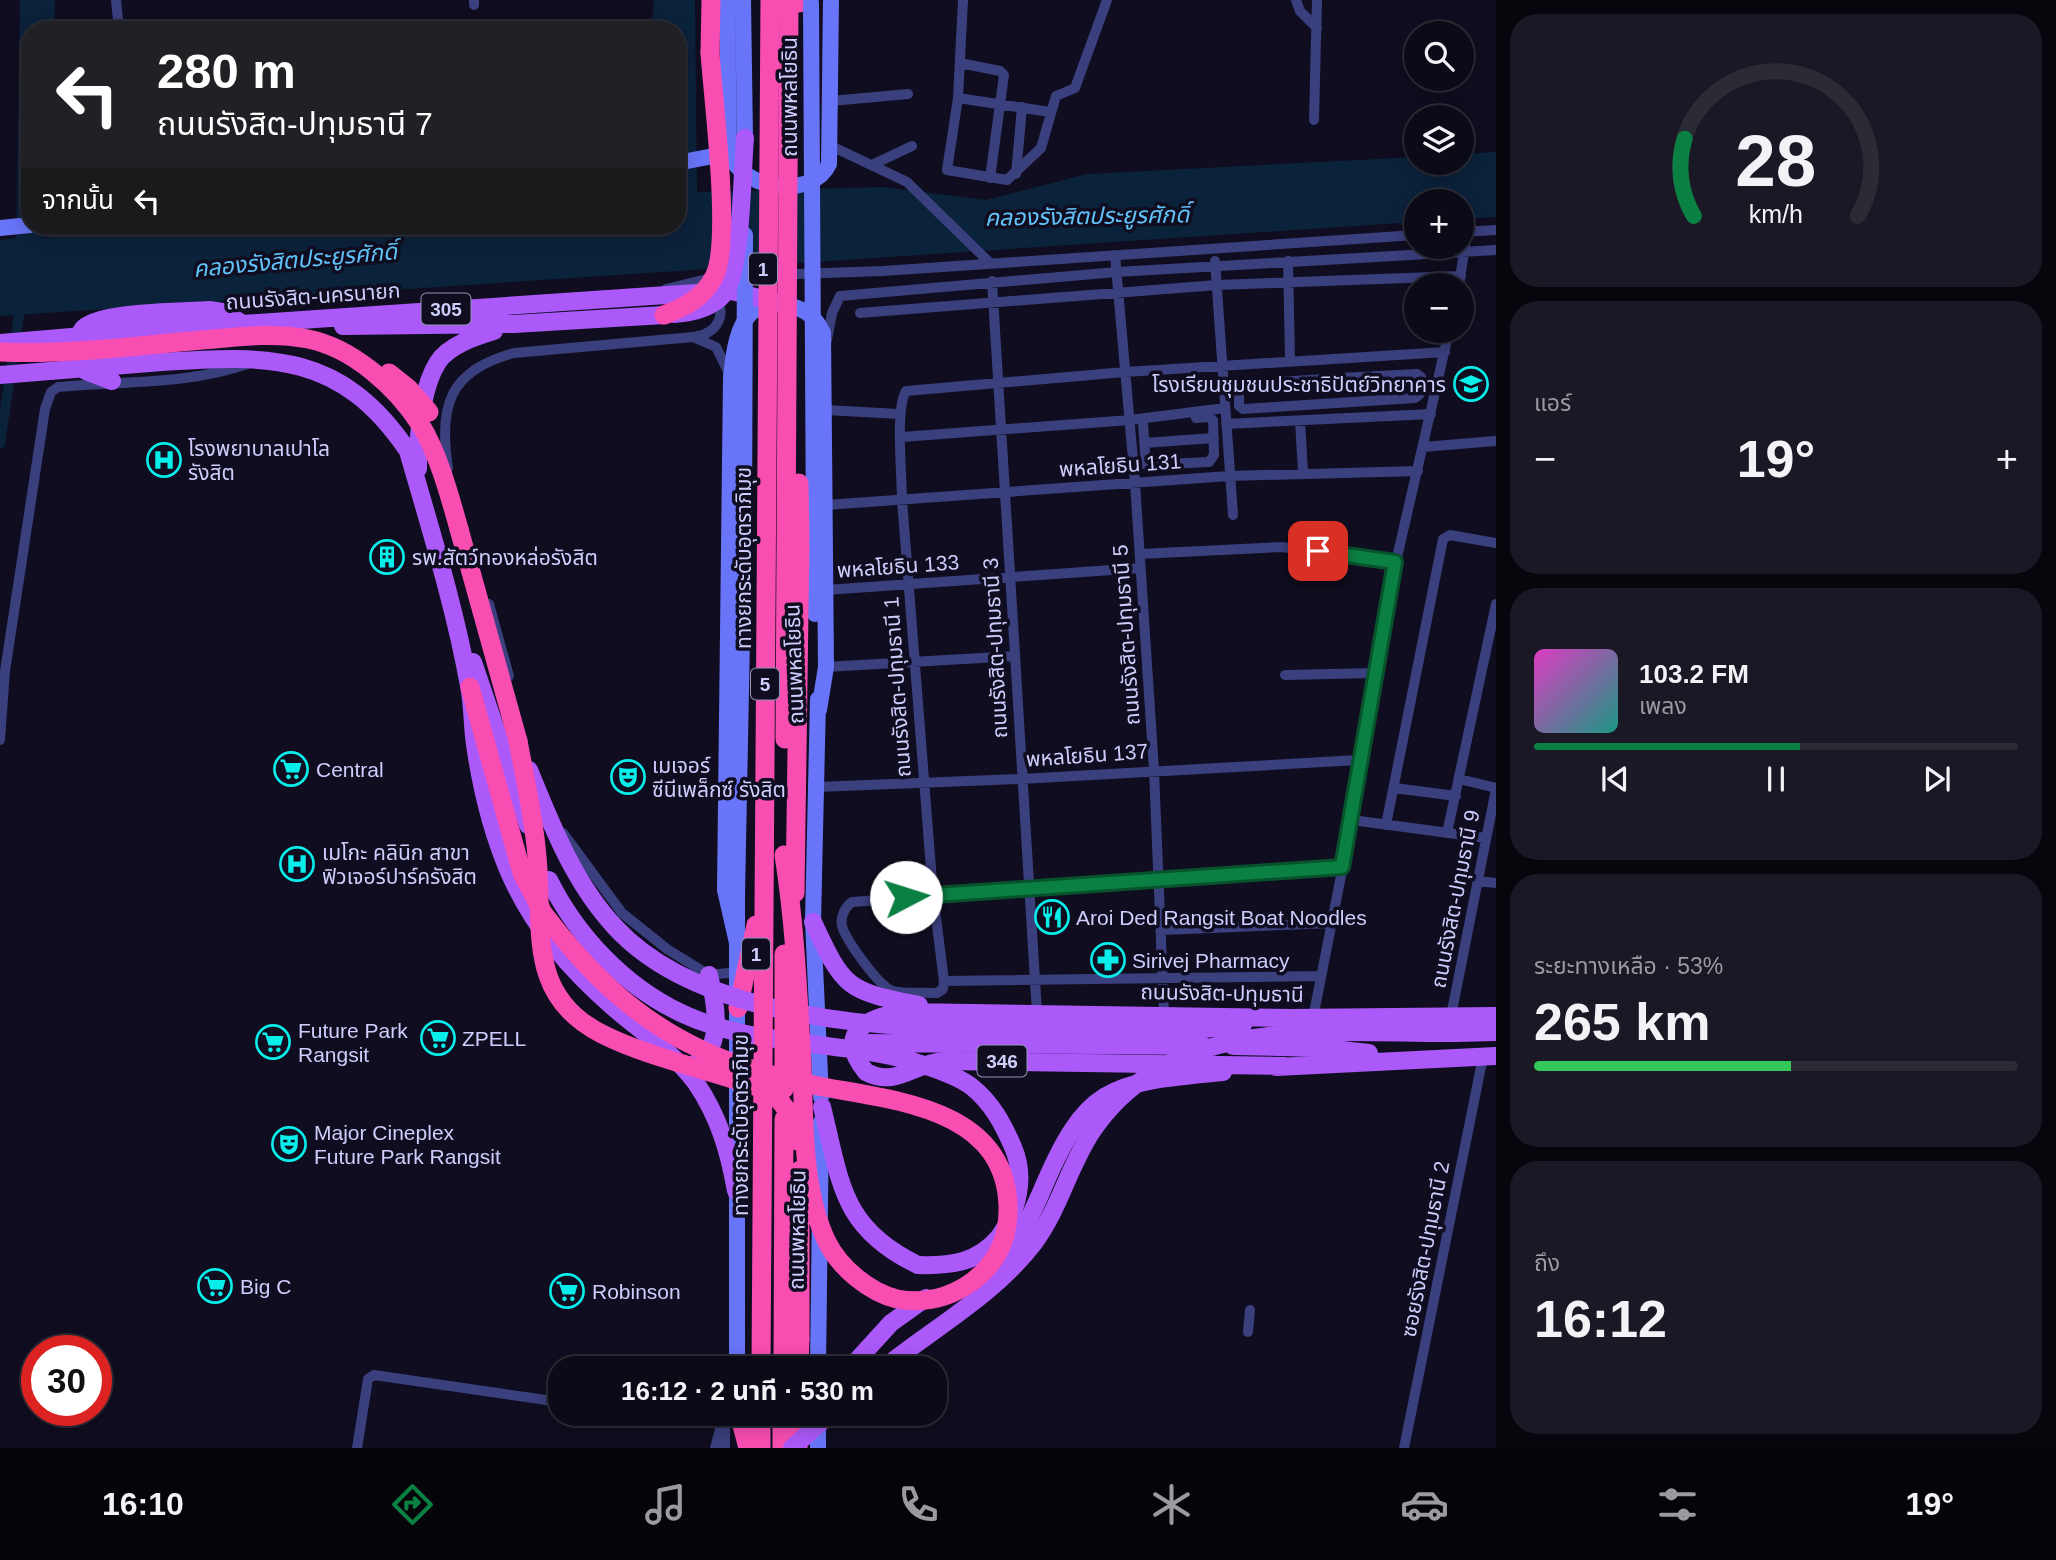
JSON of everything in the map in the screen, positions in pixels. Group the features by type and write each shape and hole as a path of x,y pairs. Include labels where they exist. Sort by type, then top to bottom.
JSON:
{"highway":[{"path":"664,315 687,306 707,288 716,274 722,244 710,53 710,0"},
{"name":"ถนนพหลโยธิน","path":"756,1356 756,925 752,536 763,257 760,0"},
{"name":"ทางยกระดับอุตราภิมุข","path":"761,1356 770,0"},
{"name":"ถนนพหลโยธิน","path":"789,1356 807,538 802,1"},
{"name":"ทางยกระดับอุตราภิมุข","path":"783,1356 785,855 802,1"},
{"path":"0,352 65,351 271,335 310,339 391,374 429,412"},
{"path":"352,358 382,378 421,425 450,496 517,741 538,860 539,943 558,998 574,1016 602,1034 774,1093 789,1113 800,1158 799,1356"},
{"path":"470,687 522,873 543,913 597,978 632,1010 687,1043 727,1062 768,1074 923,1107 962,1125 990,1152 1005,1183 1006,1233 997,1255 987,1268 946,1297"},
{"path":"785,855 795,930 807,1147 816,1207 828,1243 855,1276 887,1296 911,1301 946,1297 1000,1282"},
{"path":"738,1008 756,925"},
{"path":"742,1426 748,1448"},
{"path":"757,1426 758,1448"},
{"path":"758,1448 760,1426"},
{"path":"782,1426 782,1448"},
{"path":"790,1426 791,1448"},
{"path":"798,1426 798,1448"}],"main road":[{"path":"727,0 729,153 739,172 756,182 800,184 821,177 826,172 831,146 831,0"},
{"name":"ถนนพหลโยธิน","path":"737,1356 737,943 742,612 752,536 743,0"},
{"path":"263,322 376,327 514,324 664,315 705,307 724,294 730,283 736,254 745,138"},
{"path":"686,161 729,153"},
{"name":"ถนนรังสิต-นครนายก","path":"0,343 696,292 732,291 779,303"},
{"path":"737,943 725,890 731,377 737,338 747,317 760,306 779,303 811,315 823,333 825,353 826,667 819,710"},
{"path":"112,382 86,371 78,355 78,337 89,323 114,317 209,310 223,312 243,324"},
{"path":"418,486 418,446 428,384 439,360 466,340 514,324"},
{"path":"0,375 162,362 263,358 293,363 326,374 354,393 396,433 408,451 451,607 470,687 475,745 493,828 509,872 540,931 577,974 683,1068 718,1122 728,1149 736,1191"},
{"name":"ถนนพหลโยธิน","path":"807,538 819,710 813,922 822,1107 818,1356"},
{"path":"451,607 490,705 517,795 549,880 559,901 606,961 638,988 680,1013 730,1032 878,1054 949,1074 971,1086 1003,1124 1018,1166 1020,1187 1013,1214 998,1237 979,1257 945,1266 918,1265 890,1252 865,1231 842,1191 822,1107"},
{"path":"727,738 742,612"},
{"path":"517,741 553,830 585,891 617,929 648,956 727,994 774,1007 867,1024 929,1030 1172,1032 1291,1018"},
{"path":"813,922 835,971 856,989 885,998 946,1010"},
{"path":"683,1068 701,1061 713,1042 716,1013 709,975"},
{"path":"944,1061 932,1051 927,1041 932,1023 946,1010"},
{"name":"ถนนรังสิต-ปทุมธานี","path":"946,1010 1313,1018 1453,1025 1496,1016"},
{"name":"346","path":"946,1010 887,1014 872,1018 855,1035 853,1048 866,1072 887,1080 901,1077 929,1062 944,1061 1285,1066 1490,1057"},
{"path":"900,1356 1000,1282 1034,1242 1049,1219 1094,1129 1133,1088 1167,1066 1222,1042 1262,1035 1453,1025 1496,1032"},
{"path":"777,1040 1324,1048 1421,1059"},
{"path":"862,1356 903,1313 991,1265 1011,1248 1026,1226 1065,1141 1081,1115 1096,1101 1132,1084 1158,1079 1285,1066"},
{"path":"738,1448 739,1426"},
{"path":"791,1448 814,1426"}],"street":[{"path":"116,0 118,21"},
{"path":"963,0 958,98 947,170 1007,180 1041,148 1056,96 1075,88 1107,0"},
{"path":"1296,0 1300,11 1317,28"},
{"path":"1314,120 1317,0"},
{"path":"960,63 1003,73 990,178"},
{"path":"831,101 908,94"},
{"path":"958,98 1050,112"},
{"path":"1016,174 1022,107"},
{"path":"831,146 874,163 907,181 990,263"},
{"path":"874,163 912,146"},
{"path":"1474,231 1496,230"},
{"path":"629,298 709,278 834,273 1404,236"},
{"path":"1214,248 1233,515"},
{"path":"1474,251 1496,250"},
{"name":"ถนนรังสิต-ปทุมธานี 5","path":"1115,255 1135,483 1154,770 1161,881 1164,1014"},
{"path":"840,296 992,281 1404,255"},
{"path":"1288,261 1290,360"},
{"path":"825,353 832,313 840,296 834,273"},
{"name":"ถนนรังสิต-ปทุมธานี 3","path":"992,281 1037,1013"},
{"path":"860,313 993,301 1119,295 1217,285 1404,281"},
{"path":"696,292 716,299 721,307 716,327 707,334 514,353 495,358 465,375 456,387 446,411 444,443 448,468 504,650 531,758 550,812 622,913 667,949 709,975 738,972"},
{"path":"693,337 716,347 731,377"},
{"path":"1313,1018 1352,820 1359,760 1395,562 1447,343"},
{"path":"999,383 1290,360 1445,352"},
{"path":"0,740 5,671 46,402 58,387 208,375 263,358"},
{"path":"1223,386 1321,379 1417,374 1421,377 1418,397 1243,409 1239,406 1239,385"},
{"path":"1321,379 1323,403"},
{"name":"ถนนรังสิต-ปทุมธานี 1","path":"944,981 933,894 914,662 902,500 902,438 898,414 906,391 999,383"},
{"path":"902,438 1130,423 1225,408"},
{"path":"826,410 898,414"},
{"path":"1226,424 1431,414"},
{"path":"1130,423 1208,417 1213,420 1213,460 1146,465 1143,424"},
{"path":"1300,421 1303,472"},
{"path":"1144,443 1214,438"},
{"path":"1423,447 1496,441"},
{"name":"พหลโยธิน 131","path":"826,505 1229,476 1418,471"},
{"path":"1386,825 1443,539 1450,535 1496,543"},
{"path":"1140,554 1282,547 1395,562"},
{"name":"พหลโยธิน 133","path":"826,590 1140,568"},
{"path":"1447,833 1496,604"},
{"path":"826,667 1015,656"},
{"path":"1285,675 1375,673"},
{"name":"พหลโยธิน 137","path":"817,787 924,784 1359,760"},
{"path":"1459,779 1496,788"},
{"path":"1394,788 1456,796"},
{"name":"ถนนรังสิต-ปทุมธานี 9","path":"1453,1025 1496,788"},
{"path":"1352,820 1486,838"},
{"path":"1321,976 944,981 943,989 937,993 892,991 876,977 842,926 842,915 852,902 933,894 1342,867"},
{"path":"1477,881 1496,883"},
{"path":"1161,930 1332,923"},
{"name":"ซอยรังสิต-ปทุมธานี 2","path":"1404,1448 1490,1057"},
{"path":"1248,1332 1250,1310"},
{"path":"357,1448 368,1378 374,1375 548,1400"},
{"path":"715,1448 721,1426"},
{"path":"724,1426 725,1448"}],"water":[{"name":"คลองรังสิตประยูรศักดิ์","path":"20,0 55,0 54,21 21,21 21,235 44,235 44,238 79,235 686,235 686,21 652,21 654,0 695,0 697,192 883,187 986,200 1087,174 1404,158 1404,175 1474,175 1474,153 1496,152 1496,217 1474,218 1474,189 1404,189 1404,223 0,316 0,240 16,238"}],"waterway":[{"path":"0,444 21,301"}],"place":[{"name":"โรงเรียนชุมชนประชาธิปัตย์วิทยาคาร","path":"1471,384"},
{"name":"โรงพยาบาลเปาโล รังสิต","path":"164,460"},
{"name":"รพ.สัตว์ทองหล่อรังสิต","path":"387,557"},
{"name":"Central","path":"291,769"},
{"name":"เมเจอร์ ซีนีเพล็กซ์ รังสิต","path":"628,777"},
{"name":"เมโกะ คลินิก สาขา ฟิวเจอร์ปาร์ครังสิต","path":"297,864"},
{"name":"Aroi Ded Rangsit Boat Noodles","path":"1052,917"},
{"name":"Sirivej Pharmacy","path":"1108,960"},
{"name":"ZPELL","path":"438,1038"},
{"name":"Future Park Rangsit","path":"273,1042"},
{"name":"Major Cineplex Future Park Rangsit","path":"289,1144"},
{"name":"Big C","path":"215,1286"},
{"name":"Robinson","path":"567,1291"}],"route":[{"path":"906,897 1342,867 1395,562 1318,551"}]}
